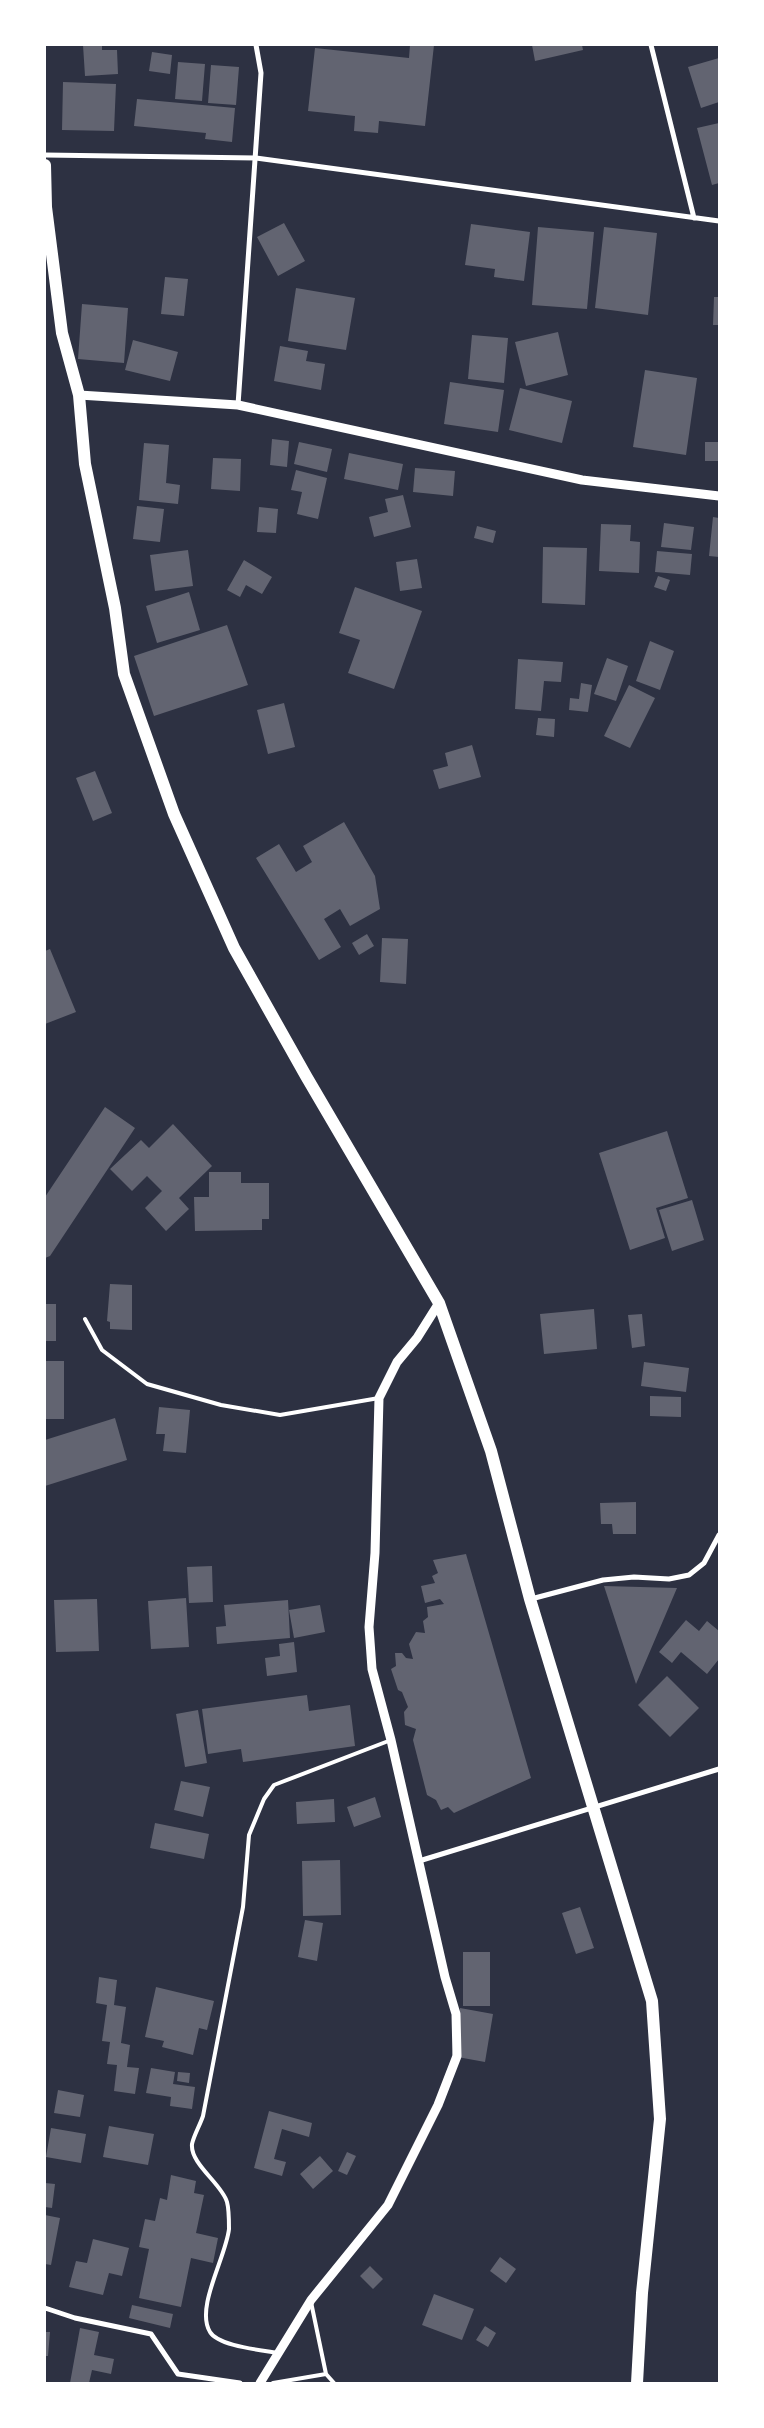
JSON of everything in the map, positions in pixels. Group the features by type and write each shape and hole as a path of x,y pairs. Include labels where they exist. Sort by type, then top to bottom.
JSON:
{"main road":[{"path":"45,165 46,207 62,333 79,395 85,464 115,608 124,674 174,814 234,948 306,1076 439,1303 491,1451 530,1599 652,2001 660,2119 642,2293 637,2383"}],"street":[{"path":"238,405 261,73 256,45"},
{"path":"651,45 694,218"},
{"path":"45,155 256,158 719,221"},
{"path":"79,395 238,405 582,480 719,496"},
{"path":"260,2383 311,2300 388,2205 438,2105 457,2056 456,2014 445,1977 391,1740 372,1669 369,1627 375,1553 379,1398 397,1362 417,1338 439,1303"},
{"path":"530,1599 603,1580 634,1577 669,1579 689,1575 704,1563 719,1535"},
{"path":"419,1860 592,1806 717,1770 719,1776"},
{"path":"45,2308 75,2318 151,2334 178,2374 240,2383"}],"lane":[{"path":"85,1319 102,1350 147,1384 221,1405 280,1415 379,1398"},
{"path":"278,2354 217,2340 208,2327 205,2311 223,2256 229,2229 227,2201 194,2156 192,2145 203,2116 243,1907 249,1835 264,1799 274,1785 391,1740"},
{"path":"311,2300 326,2374 334,2383"},
{"path":"273,2383 326,2374"}],"building":[{"path":"83,45 102,45 102,50 117,50 118,74 85,76"},
{"path":"410,45 434,45 425,126 379,121 378,133 354,131 355,116 308,111 315,48 409,58"},
{"path":"532,45 582,45 583,50 535,61"},
{"path":"152,52 172,55 170,74 149,71"},
{"path":"719,58 719,102 701,108 688,67"},
{"path":"178,62 205,64 202,101 175,99"},
{"path":"211,65 239,67 236,105 208,103"},
{"path":"63,82 116,84 114,131 62,130"},
{"path":"137,99 235,108 232,142 205,139 206,133 134,126"},
{"path":"719,123 719,183 712,185 697,128"},
{"path":"284,223 305,261 278,276 257,237"},
{"path":"471,224 530,232 524,281 494,277 495,269 465,265"},
{"path":"538,227 594,232 587,309 532,305"},
{"path":"604,227 657,233 648,315 595,308"},
{"path":"165,277 188,279 184,316 161,314"},
{"path":"296,288 355,298 346,350 288,341"},
{"path":"714,297 719,297 719,325 713,325"},
{"path":"82,304 128,308 124,363 78,359"},
{"path":"558,332 568,375 526,386 515,342"},
{"path":"472,335 508,338 504,383 468,379"},
{"path":"133,340 178,352 170,381 125,370"},
{"path":"280,346 308,351 306,361 325,364 321,390 274,381"},
{"path":"645,370 697,378 686,455 633,447"},
{"path":"450,382 504,390 498,432 444,424"},
{"path":"520,388 572,401 562,443 509,430"},
{"path":"272,439 289,441 287,467 270,465"},
{"path":"299,442 332,449 327,472 294,464"},
{"path":"705,442 719,442 719,461 705,461"},
{"path":"144,443 169,445 166,483 180,485 178,504 139,500"},
{"path":"349,453 403,464 398,490 344,479"},
{"path":"213,458 241,459 240,491 211,489"},
{"path":"415,468 455,471 453,496 413,492"},
{"path":"296,470 327,478 318,519 297,514 302,492 291,490"},
{"path":"403,495 411,527 374,537 369,517 388,512 385,499"},
{"path":"137,506 164,509 160,542 133,539"},
{"path":"259,507 278,509 276,533 257,532"},
{"path":"713,517 719,518 719,557 709,556"},
{"path":"664,523 694,527 691,550 661,547"},
{"path":"601,524 631,525 630,541 640,542 639,573 599,571"},
{"path":"477,526 496,531 493,543 474,538"},
{"path":"543,547 587,548 585,605 542,603"},
{"path":"188,550 193,586 155,591 150,555"},
{"path":"657,551 692,554 690,575 655,572"},
{"path":"417,559 422,588 400,591 396,562"},
{"path":"244,560 272,577 262,594 246,585 240,597 227,590"},
{"path":"658,576 670,580 666,591 654,587"},
{"path":"355,587 422,611 394,689 348,673 360,640 339,633"},
{"path":"189,592 200,630 157,643 146,606"},
{"path":"227,625 248,685 154,716 134,656"},
{"path":"650,641 674,651 660,690 636,681"},
{"path":"607,658 628,666 616,701 594,694"},
{"path":"518,659 563,662 561,682 544,681 541,711 515,709"},
{"path":"581,683 592,685 588,712 569,710 570,698 579,699"},
{"path":"629,685 655,698 630,748 604,736"},
{"path":"284,703 295,747 268,754 257,710"},
{"path":"538,718 555,719 554,737 536,735"},
{"path":"472,745 481,777 439,789 433,770 448,766 445,753"},
{"path":"95,771 112,813 93,821 76,778"},
{"path":"344,822 375,876 380,909 350,926 340,909 324,919 341,947 319,960 256,858 279,844 296,872 312,862 303,846"},
{"path":"367,934 374,946 359,955 352,943"},
{"path":"382,938 408,939 406,984 380,982"},
{"path":"50,949 76,1012 45,1024 45,951"},
{"path":"105,1107 135,1128 50,1256 45,1258 45,1197"},
{"path":"173,1124 212,1166 179,1198 189,1209 166,1231 145,1208 162,1191 147,1176 132,1191 110,1169 141,1140 149,1148"},
{"path":"667,1131 688,1198 656,1208 665,1238 630,1250 599,1153"},
{"path":"209,1172 241,1172 241,1183 269,1183 269,1219 262,1219 262,1230 195,1231 194,1197 209,1197"},
{"path":"692,1200 704,1240 672,1251 659,1210"},
{"path":"110,1284 132,1285 132,1330 110,1329 110,1322 107,1321"},
{"path":"45,1304 56,1304 56,1341 45,1341"},
{"path":"594,1309 597,1349 544,1354 540,1314"},
{"path":"642,1314 645,1346 632,1348 628,1315"},
{"path":"45,1361 64,1361 64,1419 45,1419"},
{"path":"644,1362 689,1368 686,1392 641,1386"},
{"path":"650,1396 681,1397 681,1417 650,1416"},
{"path":"159,1407 190,1410 186,1453 163,1451 165,1434 156,1434"},
{"path":"115,1418 127,1460 45,1486 45,1440"},
{"path":"636,1502 636,1534 613,1534 612,1524 601,1524 600,1503"},
{"path":"466,1554 531,1778 454,1813 448,1807 441,1810 436,1800 427,1795 413,1740 416,1729 405,1725 404,1712 408,1707 402,1692 398,1690 391,1669 396,1666 395,1653 402,1653 406,1658 413,1659 409,1644 416,1632 425,1633 423,1621 428,1617 427,1607 444,1604 440,1599 425,1603 421,1586 435,1583 432,1576 438,1573 433,1560"},
{"path":"212,1566 213,1602 189,1603 187,1567"},
{"path":"604,1586 677,1588 636,1684"},
{"path":"186,1598 189,1647 151,1649 148,1601"},
{"path":"97,1599 99,1651 56,1652 54,1600"},
{"path":"288,1600 290,1638 217,1644 216,1627 226,1626 224,1605"},
{"path":"320,1605 325,1632 294,1638 289,1610"},
{"path":"686,1620 699,1631 707,1621 719,1631 719,1659 707,1674 681,1652 672,1663 659,1652"},
{"path":"294,1642 297,1672 267,1676 265,1658 280,1656 279,1644"},
{"path":"667,1676 699,1708 670,1737 638,1705"},
{"path":"307,1695 309,1711 350,1705 355,1746 243,1762 241,1749 208,1754 202,1709"},
{"path":"198,1710 207,1763 185,1767 176,1714"},
{"path":"181,1781 210,1787 203,1817 174,1810"},
{"path":"375,1797 381,1817 354,1827 347,1807"},
{"path":"334,1799 335,1822 297,1824 296,1802"},
{"path":"155,1823 209,1834 204,1859 150,1848"},
{"path":"340,1860 341,1915 303,1916 302,1861"},
{"path":"580,1907 594,1948 576,1954 562,1913"},
{"path":"305,1920 323,1923 317,1961 298,1957"},
{"path":"463,1952 490,1952 490,2006 463,2006"},
{"path":"99,1977 117,1980 114,2005 126,2007 121,2043 130,2045 127,2067 139,2068 135,2094 114,2091 117,2065 107,2064 110,2042 102,2041 107,2005 96,2003"},
{"path":"156,1987 214,2001 207,2030 199,2028 193,2055 162,2047 164,2041 145,2037"},
{"path":"460,2008 493,2014 485,2062 452,2056"},
{"path":"151,2068 175,2072 173,2084 195,2087 192,2109 170,2106 171,2097 146,2093"},
{"path":"178,2072 190,2073 189,2083 177,2081"},
{"path":"58,2090 84,2095 80,2117 54,2113"},
{"path":"269,2111 312,2123 309,2137 282,2129 274,2159 286,2162 282,2176 254,2168"},
{"path":"109,2126 154,2134 148,2165 103,2157"},
{"path":"51,2128 86,2134 81,2163 46,2157"},
{"path":"347,2152 356,2156 347,2175 338,2171"},
{"path":"320,2156 333,2171 313,2189 300,2174"},
{"path":"171,2175 196,2181 194,2193 204,2195 196,2233 218,2238 213,2263 191,2258 181,2307 139,2298 149,2249 139,2247 145,2219 155,2221 160,2198 167,2200"},
{"path":"45,2183 55,2184 52,2208 45,2207"},
{"path":"45,2215 60,2218 51,2265 45,2264"},
{"path":"93,2239 129,2248 122,2276 109,2273 103,2295 69,2287 76,2261 87,2263"},
{"path":"500,2257 516,2269 506,2283 490,2271"},
{"path":"370,2266 383,2279 373,2289 360,2276"},
{"path":"434,2294 474,2309 462,2340 422,2325"},
{"path":"132,2305 173,2314 170,2328 129,2318"},
{"path":"485,2326 496,2333 488,2347 476,2340"},
{"path":"80,2328 99,2332 94,2355 114,2359 111,2374 92,2370 89,2383 70,2383"},
{"path":"45,2332 50,2332 48,2356 45,2356"}]}
